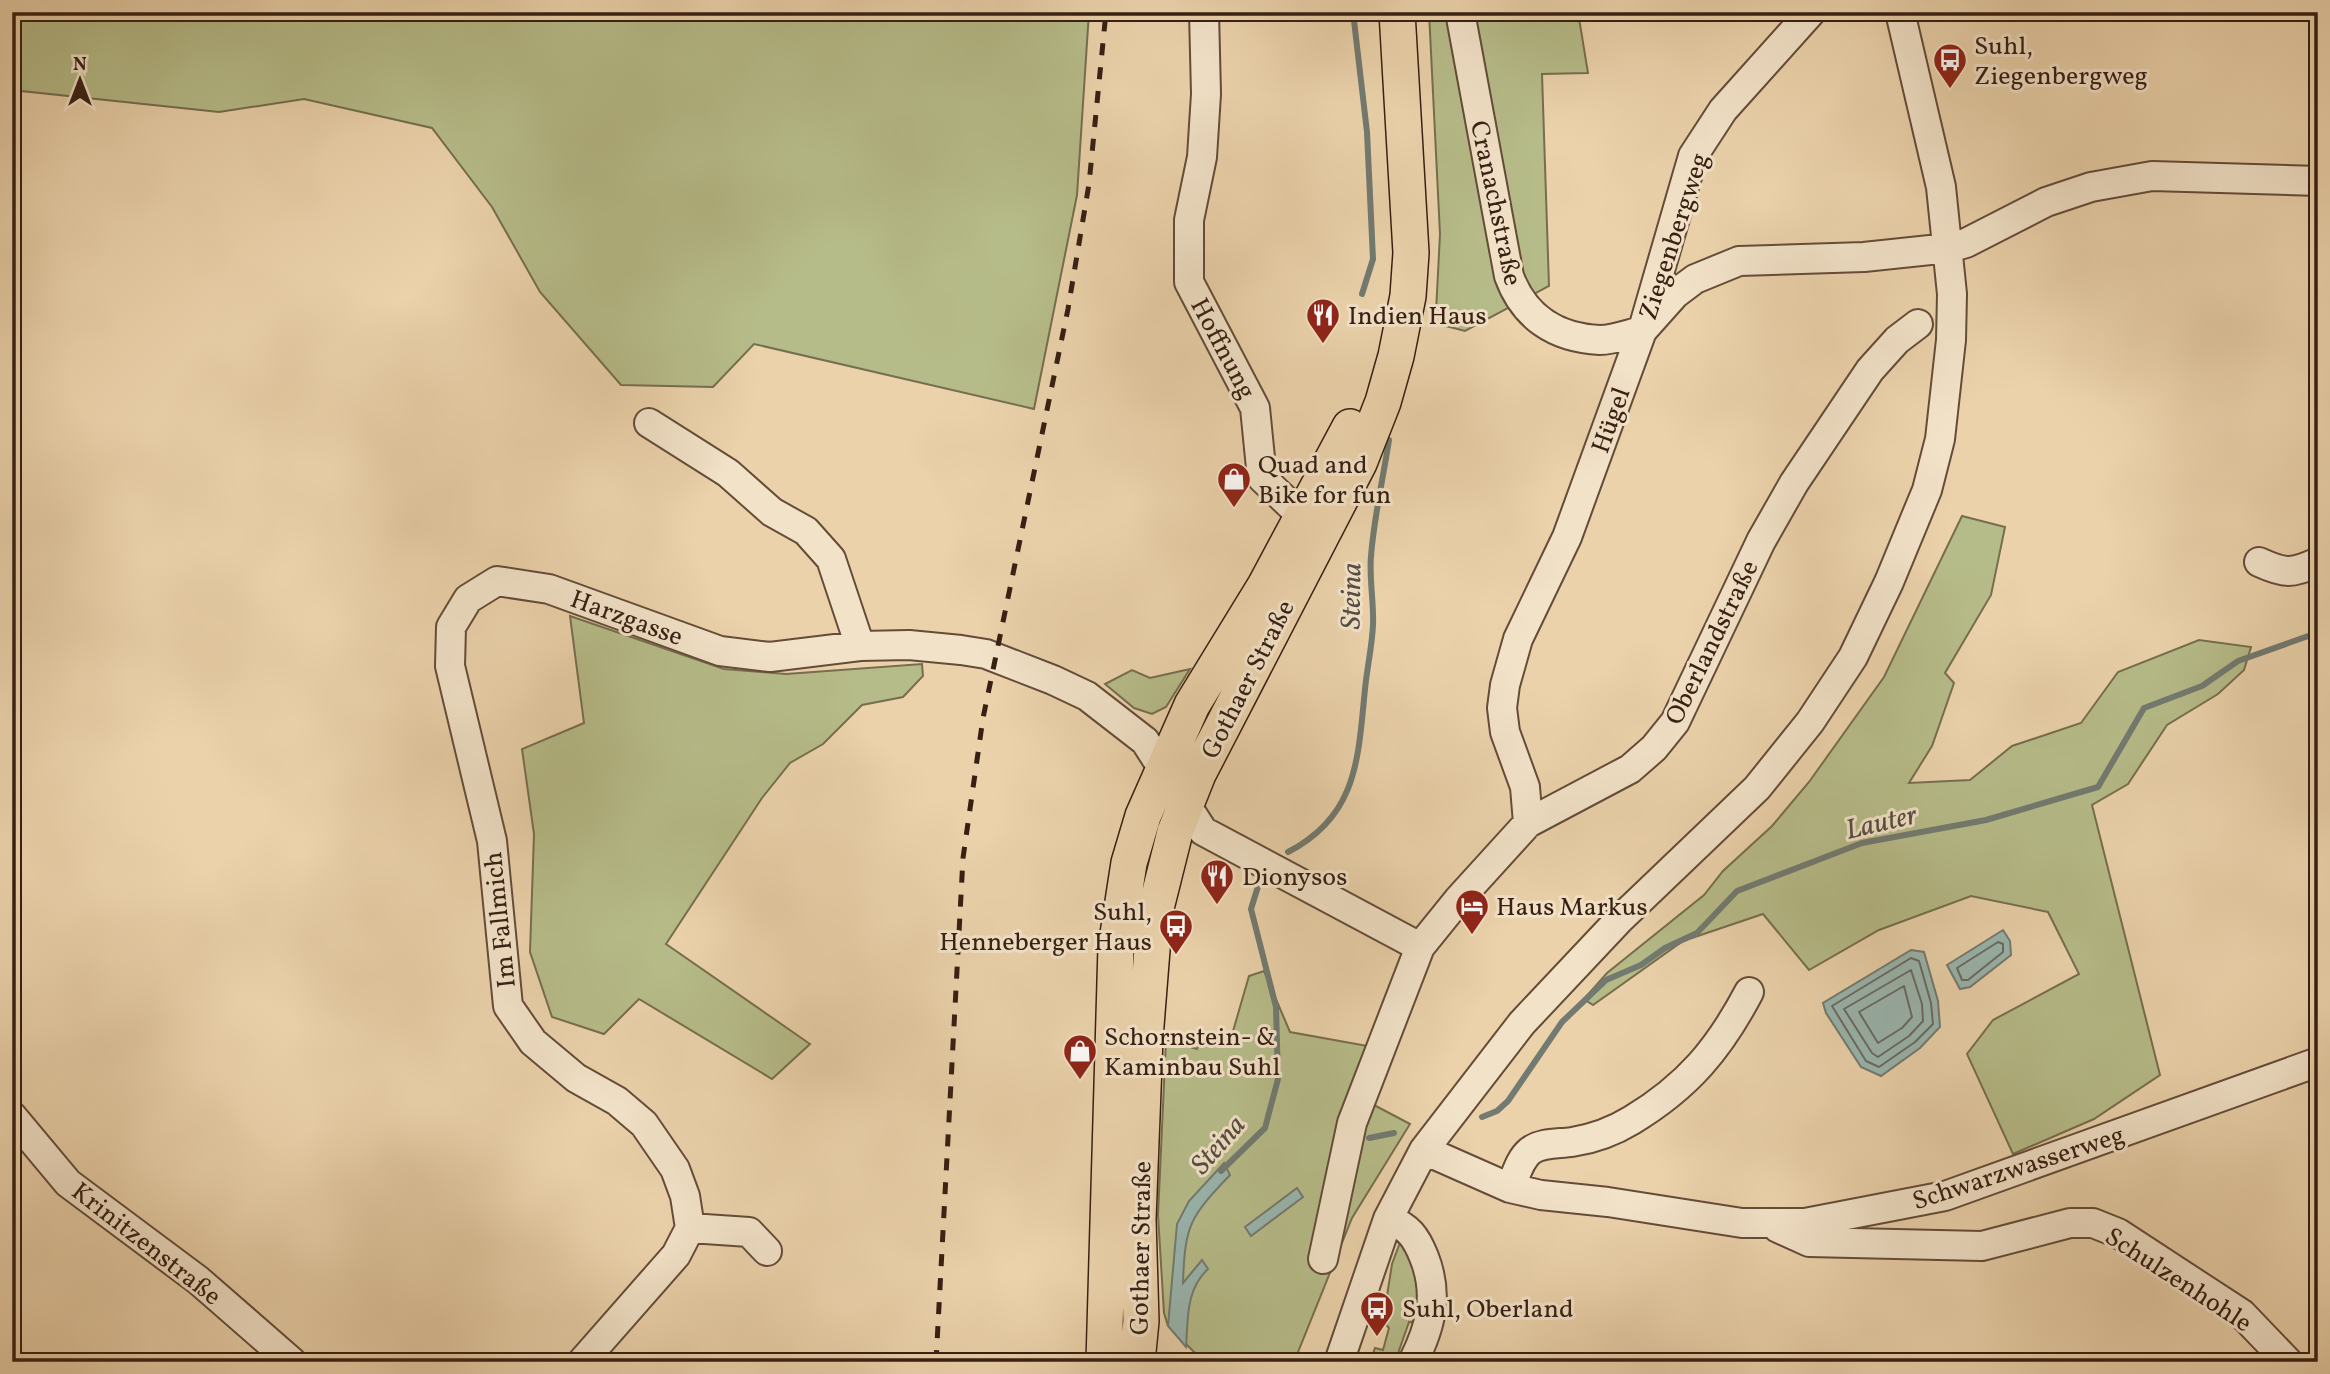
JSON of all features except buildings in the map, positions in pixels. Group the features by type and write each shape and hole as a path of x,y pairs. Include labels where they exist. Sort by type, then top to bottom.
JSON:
{"main road":[{"path":"1314,524 1367,388 1408,226 1406,129 1397,12"},
{"name":"Gothaer Straße","path":"1104,1362 1116,947 1129,863 1143,816 1192,705 1314,524"},
{"name":"Gothaer Straße","path":"1137,1362 1141,1321 1139,1206 1149,969 1155,912 1185,805 1314,524"}],"street":[{"name":"Hoffnung","path":"1204,12 1205,107 1202,157 1189,220 1189,282 1255,408 1262,478 1314,524"},
{"name":"Cranachstraße","path":"1460,12 1506,263 1518,299 1538,321 1570,335 1602,340 1643,331"},
{"name":"Ziegenbergweg","path":"1643,331 1693,156 1723,110 1811,12"},
{"path":"1339,1362 1388,1219 1424,1150 1522,1023 1619,920 1757,788 1810,722 1853,657 1889,582 1927,490 1940,439 1951,340 1949,248 1935,160 1900,12"},
{"path":"1949,248 1966,243 2046,202 2091,187 2152,176 2318,181"},
{"name":"Hügel","path":"1528,823 1525,787 1505,732 1502,708 1505,685 1518,639 1567,537 1643,331 1675,294 1695,279 1739,261 1864,257 1949,248"},
{"name":"Oberlandstraße","path":"1323,1259 1352,1123 1420,947 1458,900 1528,823 1630,769 1675,722 1761,541 1794,483 1870,370 1896,340 1918,324"},
{"path":"649,423 729,473 772,512 806,531 831,559 860,646"},
{"path":"2259,562 2281,572 2299,571 2318,562"},
{"name":"Harzgasse","path":"450,666 451,627 468,599 497,581 549,589 720,651 770,657 860,646 909,645 986,654 1054,680 1087,696 1121,720 1145,741 1164,766 1185,805 1203,831 1212,838 1420,947"},
{"name":"Im Fallmich","path":"450,666 492,841 508,1006 533,1042 576,1078 617,1101 644,1124 675,1169 685,1196 690,1228"},
{"path":"1510,1188 1521,1161 1531,1150 1545,1144 1598,1136 1630,1121 1704,1065 1733,1022 1749,992"},
{"name":"Schwarzwasserweg","path":"1424,1150 1510,1188 1704,1219 1772,1224 1805,1223 1945,1196 2318,1062"},
{"name":"Krinitzenstraße","path":"12,1116 68,1183 198,1280 266,1352 292,1362"},
{"path":"1388,1219 1410,1230 1429,1270 1434,1288 1433,1310 1425,1338 1413,1362"},
{"name":"Schulzenhohle","path":"1772,1224 1793,1237 1809,1242 1982,1246 2070,1223 2093,1223 2118,1233 2242,1314 2288,1362"},
{"path":"582,1362 676,1255 690,1228 749,1232 767,1251"}],"green space":[{"path":"12,12 1089,12 1077,195 1034,409 754,344 713,387 621,385 540,292 492,207 432,128 304,99 219,112 12,90"},
{"path":"1429,12 1578,12 1588,73 1542,74 1549,286 1465,331 1446,326 1436,312 1440,234"},
{"path":"1962,516 2005,527 1991,595 1945,673 1954,683 1932,746 1909,783 1970,780 2012,746 2081,723 2118,672 2199,640 2251,647 2244,670 2218,694 2167,725 2128,784 2092,805 2160,1075 2094,1119 2013,1154 1967,1054 1993,1020 2079,974 2048,912 1971,896 1879,930 1809,970 1763,914 1683,941 1593,1005 1584,999 1607,973 1704,895 1723,871 1772,826 1809,782 1884,677"},
{"path":"570,616 724,669 786,674 922,664 923,676 903,697 862,705 823,744 790,763 762,798 666,944 810,1044 772,1079 639,999 604,1034 552,1017 530,952 534,834 522,749 584,723"},
{"path":"1190,669 1166,707 1152,714 1134,708 1105,684 1132,670 1150,678"},
{"path":"1264,971 1290,1032 1373,1047 1355,1095 1410,1124 1352,1218 1294,1362 1204,1362 1168,1326 1164,1313 1158,1215 1166,1040 1197,1049 1201,1037 1229,1045 1249,976"},
{"path":"1401,1240 1413,1248 1423,1323 1409,1322 1395,1362 1370,1362 1375,1348 1383,1350 1389,1328 1383,1321 1392,1264"}],"water":[{"path":"2003,930 2010,941 2011,955 1970,987 1960,989 1947,965"},
{"path":"1911,950 1924,952 1938,1001 1940,1027 1920,1048 1881,1076 1861,1067 1826,1013 1823,1003"},
{"path":"1224,1163 1230,1175 1198,1212 1188,1234 1183,1283 1202,1260 1208,1269 1192,1295 1186,1347 1168,1326 1177,1224 1189,1201"},
{"path":"1297,1188 1303,1197 1251,1236 1245,1227"}],"waterway":[{"name":"Steina","path":"1353,12 1367,132 1373,259 1362,294"},
{"name":"Steina","path":"1288,852 1329,821 1341,803 1356,761 1372,633 1372,541 1389,440"},
{"name":"Lauter","path":"1482,1117 1497,1111 1508,1101 1562,1022 1606,980 1641,965 1665,948 1697,933 1737,891 1862,843 1986,820 2098,787 2144,708 2202,686 2238,661 2311,635 2318,626"},
{"name":"Steina","path":"1221,1171 1265,1128 1278,1079 1276,1007 1251,909 1260,880"},
{"name":"Lauter","path":"1369,1138 1394,1133"}],"railway":[{"path":"936,1362 963,858 983,718 1068,309 1089,184 1106,12"}],"place":[{"name":"Suhl, Ziegenbergweg","path":"1950,90"},
{"name":"Indien Haus","path":"1323,345"},
{"name":"Quad and Bike for fun","path":"1234,509"},
{"name":"Dionysos","path":"1217,906"},
{"name":"Haus Markus","path":"1472,936"},
{"name":"Suhl, Henneberger Haus","path":"1176,956"},
{"name":"Schornstein- & Kaminbau Suhl","path":"1080,1081"},
{"name":"Suhl, Oberland","path":"1377,1338"}]}
